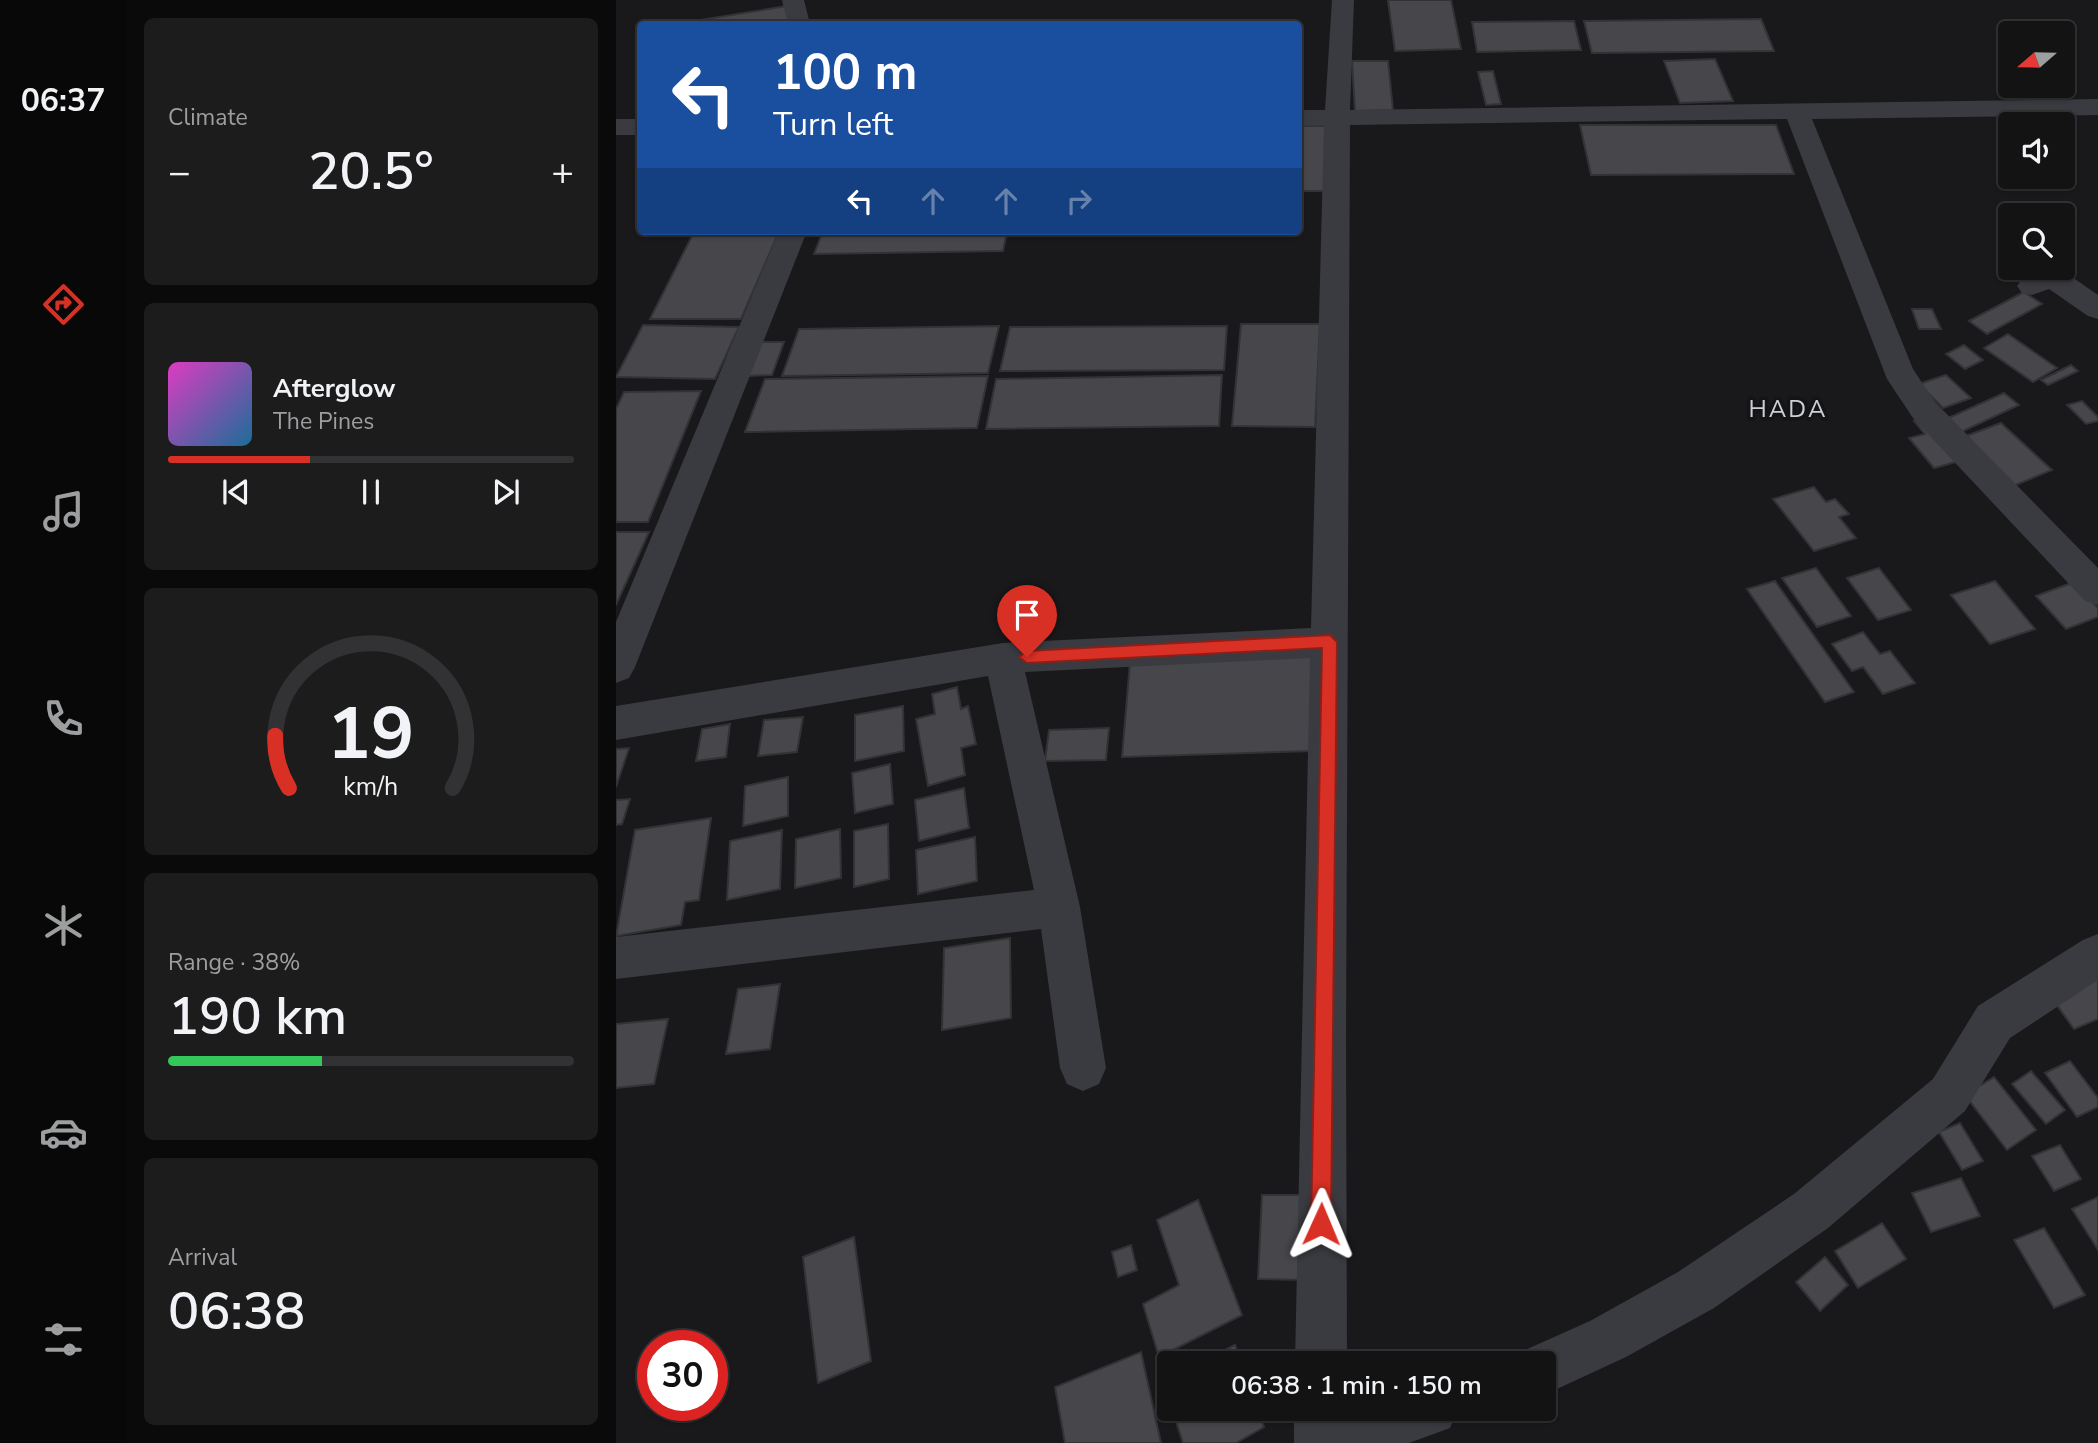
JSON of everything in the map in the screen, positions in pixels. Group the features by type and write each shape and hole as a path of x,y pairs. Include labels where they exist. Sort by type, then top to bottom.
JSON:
{"street":[{"path":"793,0 798,21"},
{"path":"1321,1351 1322,1041 1337,117 1343,0"},
{"path":"1302,118 2098,107"},
{"path":"1797,111 1898,371 1924,410 2092,577"},
{"path":"616,127 637,127"},
{"path":"616,667 791,235"},
{"path":"2032,286 2049,275 2098,309"},
{"path":"616,723 1003,658 1330,642"},
{"path":"1003,658 1059,907 1083,1068"},
{"path":"616,957 1059,907"},
{"path":"1556,1363 1608,1339 1696,1290 1811,1211 1949,1095 1994,1022 2098,955"},
{"path":"1321,1421 1321,1443"},
{"path":"1330,1443 1395,1421"}],"building":[{"path":"1388,0 1451,0 1461,49 1395,51"},
{"path":"787,6 789,21 700,21"},
{"path":"1761,19 1774,51 1592,53 1584,21"},
{"path":"1574,21 1581,50 1477,52 1472,22"},
{"path":"1715,59 1733,101 1680,103 1664,61"},
{"path":"1352,61 1388,61 1393,110 1355,111"},
{"path":"1493,71 1501,104 1486,105 1478,72"},
{"path":"1580,125 1776,125 1794,174 1591,175"},
{"path":"1302,126 1327,126 1328,191 1302,191"},
{"path":"692,235 778,235 741,319 650,319"},
{"path":"821,235 1006,235 1003,251 814,254"},
{"path":"2024,292 2042,304 1987,334 1969,321"},
{"path":"1912,309 1932,309 1941,329 1919,329"},
{"path":"1241,324 1320,324 1315,427 1232,426"},
{"path":"643,325 739,327 715,379 616,377"},
{"path":"999,326 988,373 782,376 799,329"},
{"path":"1227,326 1224,370 1000,371 1010,327"},
{"path":"2008,334 2057,368 2033,382 1984,348"},
{"path":"761,342 784,342 772,375 748,376"},
{"path":"1964,345 1983,360 1965,369 1946,354"},
{"path":"2071,365 2078,371 2048,385 2041,380"},
{"path":"1222,375 1219,426 986,429 996,379"},
{"path":"1946,375 1971,398 1943,408 1919,384"},
{"path":"988,376 977,428 745,432 765,379"},
{"path":"701,391 648,522 616,522 616,409 624,392"},
{"path":"2004,393 2019,405 1961,432 1946,419"},
{"path":"2082,401 2098,417 2098,421 2086,424 2067,405"},
{"path":"1927,417 1963,460 1934,468 1909,438 1925,434 1914,421"},
{"path":"2001,423 2052,470 2008,488 1958,439"},
{"path":"1814,487 1826,502 1835,499 1849,514 1839,517 1856,538 1814,551 1773,499"},
{"path":"616,532 649,532 616,605"},
{"path":"1816,568 1851,616 1817,627 1782,578"},
{"path":"1879,568 1911,610 1878,620 1847,578"},
{"path":"1775,581 1854,692 1825,702 1747,589"},
{"path":"1995,581 2035,629 1990,644 1951,595"},
{"path":"2074,582 2098,608 2098,617 2066,629 2036,596"},
{"path":"1863,632 1880,654 1890,651 1915,683 1883,694 1863,667 1852,671 1832,644"},
{"path":"1311,656 1313,751 1122,757 1130,662"},
{"path":"957,687 961,709 968,706 976,744 961,748 965,775 928,786 916,719 935,714 932,694"},
{"path":"903,706 904,751 855,761 855,715"},
{"path":"803,717 797,752 758,756 764,720"},
{"path":"730,724 726,757 696,761 702,729"},
{"path":"1109,728 1106,760 1045,761 1049,730"},
{"path":"629,748 616,787 616,749"},
{"path":"890,764 893,804 855,813 852,773"},
{"path":"788,777 788,816 743,826 745,786"},
{"path":"964,788 969,828 919,841 915,800"},
{"path":"630,799 622,824 616,825 616,800"},
{"path":"711,818 699,900 685,902 681,925 616,936 635,830"},
{"path":"888,824 889,879 854,887 854,831"},
{"path":"840,829 841,878 795,888 796,839"},
{"path":"782,830 780,889 727,900 730,841"},
{"path":"975,837 977,881 918,894 916,850"},
{"path":"1010,938 1011,1018 942,1030 944,948"},
{"path":"2098,978 2098,1019 2074,1029 2051,997"},
{"path":"780,984 770,1049 726,1054 738,989"},
{"path":"668,1019 654,1084 616,1088 616,1024"},
{"path":"2070,1061 2098,1098 2098,1107 2077,1117 2045,1073"},
{"path":"2031,1071 2065,1110 2046,1124 2012,1084"},
{"path":"1994,1077 2036,1130 2007,1150 1965,1095"},
{"path":"1960,1123 1983,1161 1962,1170 1939,1132"},
{"path":"2060,1145 2081,1179 2054,1191 2032,1156"},
{"path":"1961,1178 1980,1216 1931,1232 1912,1193"},
{"path":"1262,1195 1308,1195 1306,1280 1258,1279"},
{"path":"2098,1197 2098,1250 2072,1209"},
{"path":"1198,1200 1242,1315 1171,1351 1157,1351 1143,1304 1179,1285 1157,1220"},
{"path":"1882,1223 1906,1259 1858,1288 1835,1251"},
{"path":"2044,1228 2085,1295 2054,1308 2014,1240"},
{"path":"854,1237 871,1361 818,1383 803,1257"},
{"path":"1131,1245 1137,1270 1118,1277 1112,1252"},
{"path":"1825,1257 1848,1285 1820,1311 1796,1282"},
{"path":"1235,1345 1237,1351 1223,1351"},
{"path":"1141,1352 1161,1443 1065,1443 1055,1387"},
{"path":"1176,1421 1262,1421 1264,1427 1236,1443 1183,1443"}],"district":[{"name":"HADA","path":"1788,409"}],"route":[{"path":"1027,657 1330,642 1321,1224"}]}
